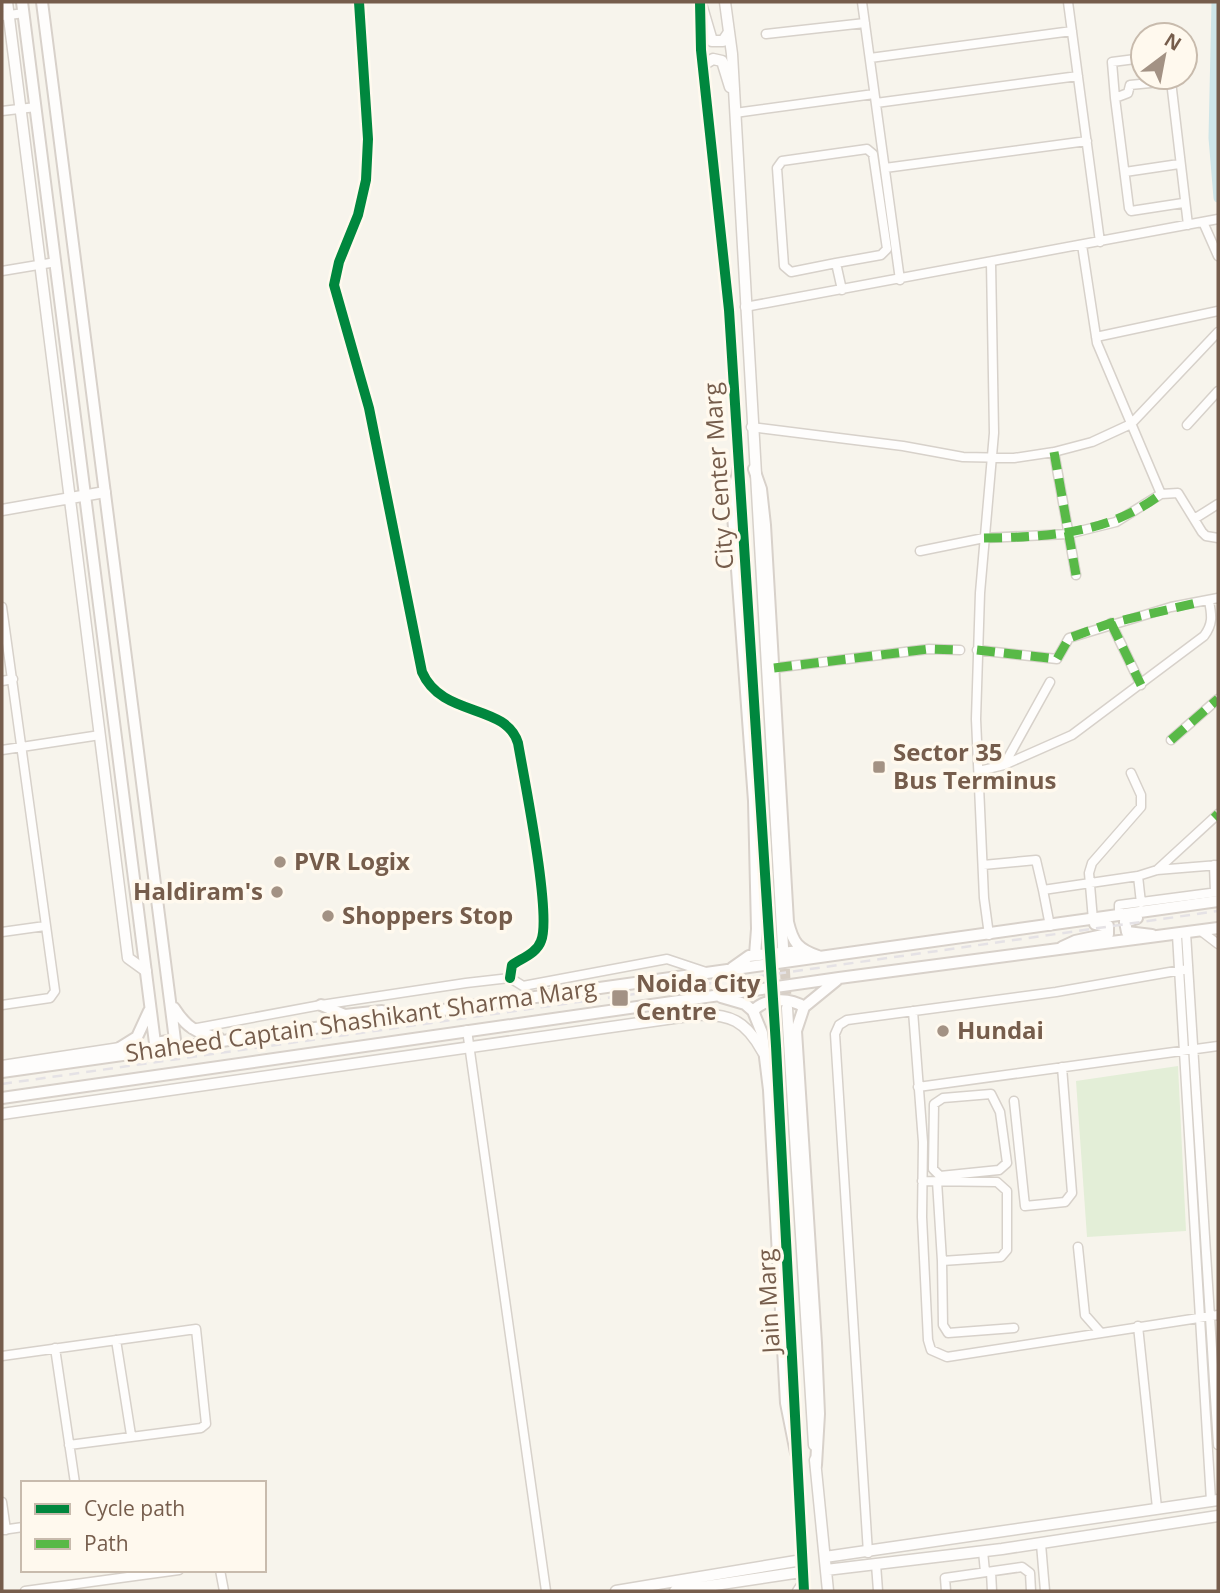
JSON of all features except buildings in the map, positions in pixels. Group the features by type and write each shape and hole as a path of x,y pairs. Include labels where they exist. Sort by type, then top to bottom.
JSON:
{"main road":[{"path":"23,8 155,1043 175,1040 42,2"},
{"path":"739,467 734,490 733,515 754,801 757,929 755,955"},
{"path":"754,469 761,489 765,525 788,922 791,937 802,951"},
{"name":"Shaheed Captain Shashikant Sharma Marg","path":"2,1072 732,968 1093,920 1153,911 1217,895"},
{"path":"1153,911 1127,920 1124,927 1129,933 1159,938"},
{"path":"1053,925 1103,923 1109,929 1106,936 1075,940 1056,950"},
{"name":"Shaheed Captain Shashikant Sharma Marg","path":"2,1098 467,1030 1218,928"},
{"path":"732,968 755,955 802,951 821,958"},
{"path":"816,1465 819,1440 816,1343 796,1031 804,1007 839,978"},
{"path":"715,996 745,1004 753,1011 761,1025 786,1403 796,1453"},
{"path":"753,1011 758,1005 775,1001 789,1000 804,1007"},
{"path":"170,1003 184,1024 200,1034 232,1039"},
{"path":"321,1005 345,1015 394,1010 414,1014"},
{"path":"104,1057 137,1037 150,1006"}],"street":[{"path":"7,2 5,16 20,109 71,498 128,958 146,971"},
{"path":"359,2 368,139 366,180 334,285 369,408 422,672 428,687 438,696 500,720 515,733 518,743 539,878 543,931 536,949 512,965 510,978"},
{"path":"700,2 712,41 723,41 729,32"},
{"name":"City Center Marg","path":"700,2 703,65 729,310 768,948"},
{"name":"City Center Marg","path":"725,2 735,113 783,947"},
{"path":"862,2 900,280"},
{"path":"1068,2 1100,242"},
{"path":"5,16 23,8"},
{"path":"766,34 865,23"},
{"path":"870,58 1072,31"},
{"path":"703,65 713,59 722,61 734,98"},
{"path":"1129,60 1112,62 1132,211 1183,203"},
{"path":"735,113 1078,76"},
{"path":"1115,98 1128,93 1129,87"},
{"path":"1174,91 1183,203 1188,225"},
{"path":"2,111 36,107"},
{"path":"885,168 1087,141"},
{"path":"867,149 873,155 887,249 881,255 836,263 791,272 784,266 777,168 782,161 867,149"},
{"path":"1125,172 1179,164"},
{"path":"745,307 1211,220 1218,256"},
{"path":"1082,245 1096,337 1161,495"},
{"path":"2,271 56,262"},
{"path":"989,935 979,771 977,650 995,400 991,262"},
{"path":"836,263 842,290"},
{"path":"1096,337 1218,311"},
{"path":"751,427 992,459 1054,452 1092,442 1131,424 1218,332"},
{"path":"1187,425 1218,391"},
{"path":"1054,452 1076,575"},
{"path":"2,510 105,492"},
{"path":"920,551 984,538 1069,534 1116,522 1161,495 1178,493 1206,537 1218,538"},
{"path":"1194,519 1218,504"},
{"path":"977,650 1057,659 1069,639 1111,623 1218,598"},
{"path":"979,771 1004,765 1072,735 1141,685 1214,626 1209,601"},
{"path":"2,609 55,991 50,998 2,1004"},
{"path":"1111,623 1141,685"},
{"path":"774,668 929,649 960,650"},
{"path":"2,681 13,679"},
{"path":"1004,765 1050,682"},
{"path":"1171,740 1218,699"},
{"path":"2,750 100,735"},
{"path":"1093,920 1089,883 1092,863 1141,807 1140,795 1131,773"},
{"path":"1157,870 1218,814"},
{"path":"983,865 1036,860 1053,925"},
{"path":"1043,890 1138,876 1157,870 1216,865 1217,895 1119,905 1119,916"},
{"path":"1138,876 1141,903"},
{"path":"2,932 46,926"},
{"path":"1201,931 1218,944"},
{"path":"1181,934 1187,969 1215,1316 1218,1445"},
{"path":"825,1557 868,1553 1216,1501 1177,970 1181,934"},
{"path":"192,1029 321,1005 510,978 523,986 667,959 707,972"},
{"path":"868,1553 835,1034 839,1026 847,1020 1056,992 1187,969"},
{"name":"Jain Marg","path":"773,1009 802,1560 801,1584"},
{"name":"Jain Marg","path":"787,1009 807,1365 828,1591"},
{"path":"913,1011 928,1340 936,1354 947,1357 1215,1316"},
{"path":"2,1114 707,1015 745,1025 755,1036 765,1055"},
{"path":"467,1030 546,1591"},
{"path":"2,1065 125,1046"},
{"path":"918,1087 1218,1046"},
{"path":"1014,1101 1025,1206 1065,1202 1072,1193 1062,1067"},
{"path":"991,1094 1000,1112 1007,1163 999,1170 940,1176 933,1169 934,1104 943,1098 991,1094"},
{"path":"1000,1112 1015,1112"},
{"path":"922,1181 997,1182 1007,1191 1007,1250 1001,1257 942,1261"},
{"path":"937,1181 943,1325 948,1334 1014,1328"},
{"path":"1078,1247 1085,1315 1100,1332"},
{"path":"1138,1326 1157,1508"},
{"path":"2,1356 197,1329 206,1424 201,1428 69,1445"},
{"path":"116,1340 131,1436"},
{"path":"55,1348 75,1481"},
{"path":"2,1502 4,1530"},
{"path":"826,1570 1041,1544 1218,1516"},
{"path":"1041,1544 1045,1591"},
{"path":"983,1551 992,1591"},
{"path":"616,1591 802,1560"},
{"path":"876,1563 878,1591"},
{"path":"946,1591 945,1578 1027,1569 1031,1591"},
{"path":"88,1572 90,1582"},
{"path":"24,1591 165,1572"},
{"path":"220,1572 224,1591"},
{"path":"675,1591 801,1584"}],"green space":[{"path":"1178,1066 1186,1231 1087,1237 1076,1081"}],"waterway":[{"path":"1216,2 1213,138 1218,198"}],"tunnel":[{"path":"784,954 787,1006"},
{"path":"769,957 773,1008"}],"railway":[{"path":"2,1084 1218,911"}],"marked path":[{"path":"1054,452 1076,575"},
{"path":"984,538 1077,531 1120,518 1161,494"},
{"path":"977,650 1057,659 1069,638 1111,623 1196,603"},
{"path":"1111,623 1141,685"},
{"path":"774,668 929,649 960,650"},
{"path":"1171,740 1218,699"},
{"path":"1214,818 1218,814"}],"cycle path":[{"path":"359,2 368,139 366,180 358,215 339,262 334,285 369,408 422,672 431,687 444,697 501,721 511,730 518,743 536,846 543,927 539,945 512,965 510,978"},
{"path":"700,2 701,50 729,310 776,1046 804,1591"}],"place":[{"name":"Sector 35 Bus Terminus","path":"879,767"},
{"name":"PVR Logix","path":"280,862"},
{"name":"Haldiram's","path":"277,892"},
{"name":"Shoppers Stop","path":"328,916"},
{"name":"Noida City Centre","path":"620,998"},
{"name":"Hundai","path":"943,1031"}]}
